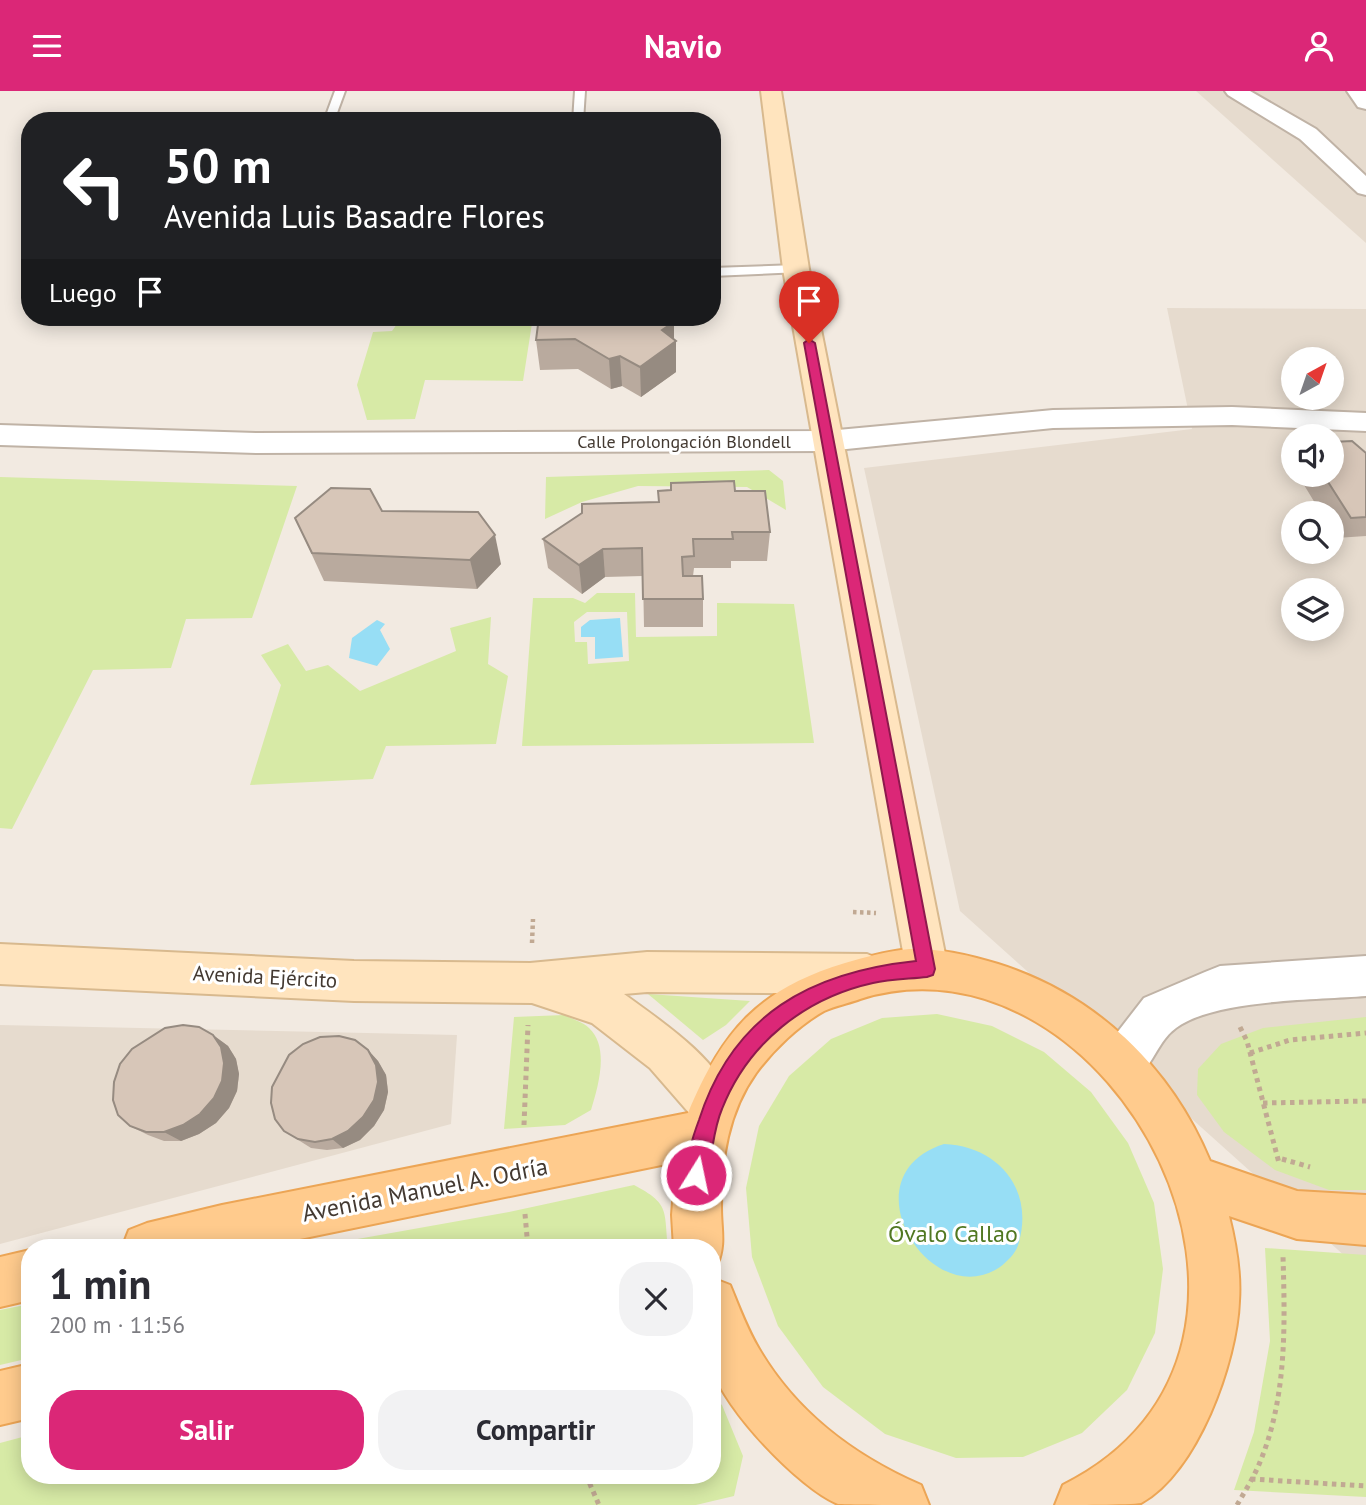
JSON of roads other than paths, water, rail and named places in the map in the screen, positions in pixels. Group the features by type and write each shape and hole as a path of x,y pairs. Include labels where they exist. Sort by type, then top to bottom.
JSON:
{"main road":[{"path":"698,1239 695,1219 696,1175 708,1120 728,1075 770,1023 810,995 873,974 927,969 978,977 1029,995 1077,1024 1122,1063 1151,1098 1175,1137 1194,1180 1209,1228 1214,1279 1212,1330 1199,1378 1178,1423 1148,1463 1109,1494 1083,1505"},
{"name":"Avenida Manuel A. Odría","path":"184,1239 522,1171 708,1120"},
{"path":"1194,1180 1297,1215 1366,1220"},
{"path":"0,1282 21,1277"},
{"path":"721,1333 766,1404 790,1431 876,1502"},
{"path":"0,1398 21,1393"}],"street":[{"path":"771,91 796,269 927,969"},
{"path":"1235,91 1308,134 1366,188"},
{"name":"Calle Prolongación Blondell","path":"0,435 256,443 827,441 1053,419 1232,416 1366,422"},
{"name":"Avenida Ejército","path":"0,964 354,981 530,983 647,972 873,974"},
{"path":"1122,1063 1160,1013 1220,987 1366,976"},
{"name":"Avenida Ejército","path":"530,983 604,1006 666,1052 708,1120"}],"lane":[{"path":"332,112 340,91"},
{"path":"579,112 580,91"},
{"path":"721,272 796,269"}],"water":[{"path":"620,618 623,657 595,659 595,637 581,637 581,627 590,620"},
{"path":"377,620 385,624 380,630 390,649 377,666 349,658 352,638"},
{"path":"944,1144 980,1153 995,1162 1007,1173 1021,1204 1022,1222 1018,1246 1014,1253 1000,1267 974,1277 948,1272 926,1257 909,1235 900,1209 901,1183 915,1160"}],"park label":[{"name":"Óvalo Callao","path":"953,1234"}]}
